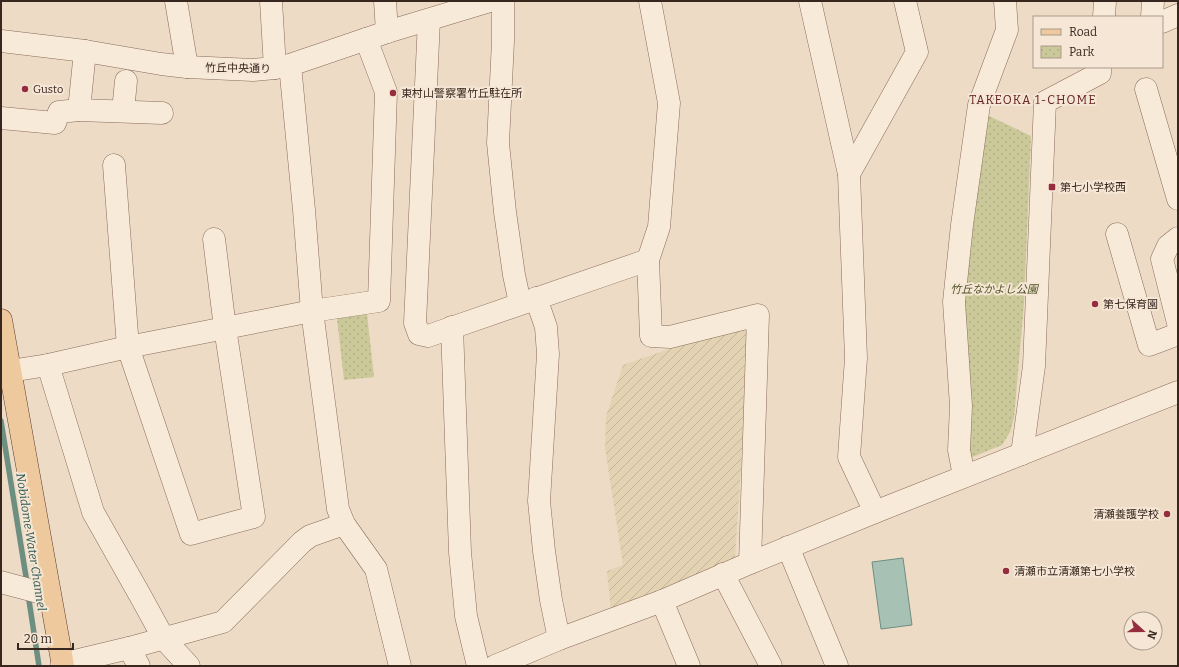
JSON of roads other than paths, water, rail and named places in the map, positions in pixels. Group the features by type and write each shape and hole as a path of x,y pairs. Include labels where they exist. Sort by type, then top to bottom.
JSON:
{"main road":[{"path":"1,320 25,589 62,665"}],"street":[{"path":"176,1 187,67"},
{"path":"271,1 283,67 304,210 312,311 338,509 344,524 376,569 400,666"},
{"path":"385,1 387,32"},
{"name":"竹丘中央通り","path":"1,41 187,67 253,70 283,67 387,32 490,1"},
{"path":"503,1 503,41 498,143 505,212 514,275 528,301 546,327 548,354 539,501 551,600 559,639"},
{"path":"650,1 669,103 659,227 648,260 651,336 670,337 758,315 750,563"},
{"path":"810,1 849,174 856,358 849,457 875,512"},
{"path":"849,174 917,52 906,1"},
{"path":"964,476 959,450 961,406 954,302 962,225 979,104 1007,30 1005,1"},
{"path":"1104,16 1105,1"},
{"path":"1152,16 1153,1"},
{"path":"1163,22 1178,15"},
{"path":"429,20 415,324 419,334 428,336 648,260"},
{"path":"6,370 48,366 128,347 312,311 378,301 386,92 366,39"},
{"path":"79,110 85,52"},
{"path":"1022,454 1034,366 1045,102 1100,73 1100,68"},
{"path":"123,112 126,81"},
{"path":"1146,89 1178,199"},
{"path":"1,118 55,123 59,112 79,110 162,113"},
{"path":"114,165 128,347 191,534 254,518 225,328 214,239"},
{"path":"1117,234 1149,345 1178,334"},
{"path":"1178,238 1168,246 1162,259 1178,323"},
{"path":"452,328 460,552 466,616 478,666"},
{"path":"48,366 93,512 142,597 164,639 190,666"},
{"path":"495,666 520,661 559,639 662,601 788,547 1178,392"},
{"path":"62,665 134,657 164,639 224,622 302,542 310,536 344,524"},
{"path":"788,547 837,666"},
{"path":"723,574 772,666"},
{"path":"662,601 689,666"}],"waterway":[{"name":"Nobidome Water Channel","path":"1,421 27,583"},
{"name":"Nobidome Water Channel","path":"28,594 39,666"}],"place":[{"name":"Gusto","path":"25,89"},
{"name":"東村山警察署竹丘駐在所","path":"393,93"},
{"name":"第七小学校西","path":"1052,187"},
{"name":"第七保育園","path":"1095,304"},
{"name":"清瀬養護学校","path":"1167,514"},
{"name":"清瀬市立清瀬第七小学校","path":"1006,571"}],"district":[{"name":"TAKEOKA 1-CHOME","path":"1033,100"}],"park label":[{"name":"竹丘なかよし公園","path":"994,289"}]}
